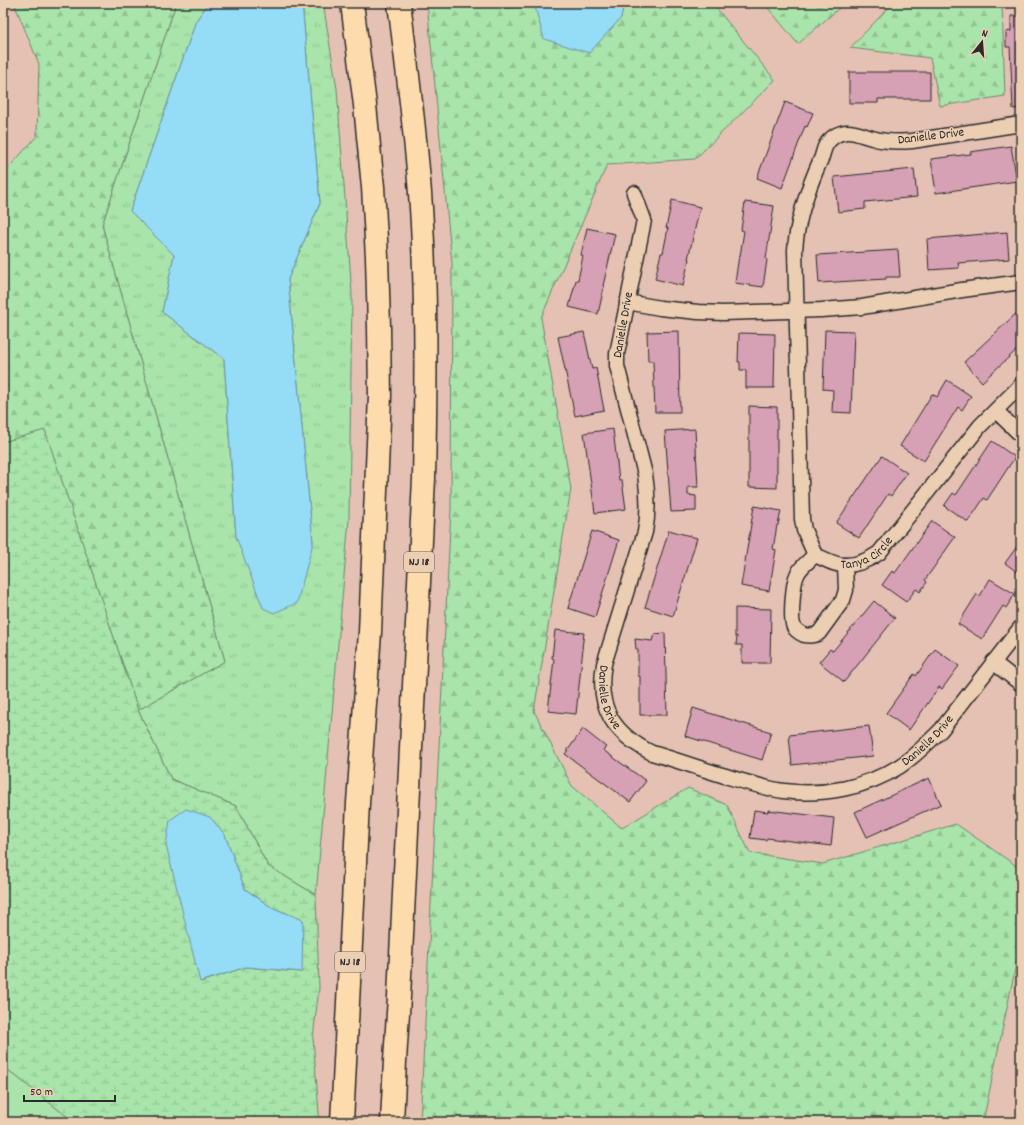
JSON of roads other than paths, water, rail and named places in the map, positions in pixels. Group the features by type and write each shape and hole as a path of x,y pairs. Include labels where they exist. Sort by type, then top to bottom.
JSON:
{"highway":[{"name":"NJ 18","path":"342,1122 358,803 370,632 380,396 378,288 373,187 365,105 352,3"},
{"name":"NJ 18","path":"392,1122 424,478 426,373 424,258 420,193 414,120 399,3"},
{"path":"399,997 401,1122"}],"street":[{"name":"Danielle Drive","path":"797,311 795,250 800,214 826,145 832,138 847,132 856,133 874,139 897,142 912,141 1021,124"},
{"name":"Danielle Drive","path":"634,193 644,220 617,354 617,366 645,474 648,490 648,504 645,532 602,674 602,690 606,706 613,722 623,735 638,746 652,753 762,787 804,793 841,789 864,783 900,766 941,730 1021,627"},
{"path":"627,302 660,308 698,312 723,313 821,310 862,307 962,290 1021,282"},
{"name":"Tanya Circle","path":"797,311 802,519 804,530 815,555 831,562 846,565 870,559 879,553 980,426 1021,385"},
{"path":"996,410 1021,435"},
{"path":"815,555 797,575 794,584 793,626 797,631 809,636 818,633 843,600 846,590 846,565"},
{"path":"994,662 1021,684"}],"water":[{"path":"208,3 302,3 320,203 288,279 313,543 297,603 274,613 263,608 236,537 224,359 162,312 174,255 130,211 196,21"},
{"path":"503,3 624,3 621,18 589,53 544,39 535,7 505,8"},
{"path":"186,809 210,817 225,835 245,889 271,907 303,920 302,972 246,967 200,982 166,845 170,820"}]}
